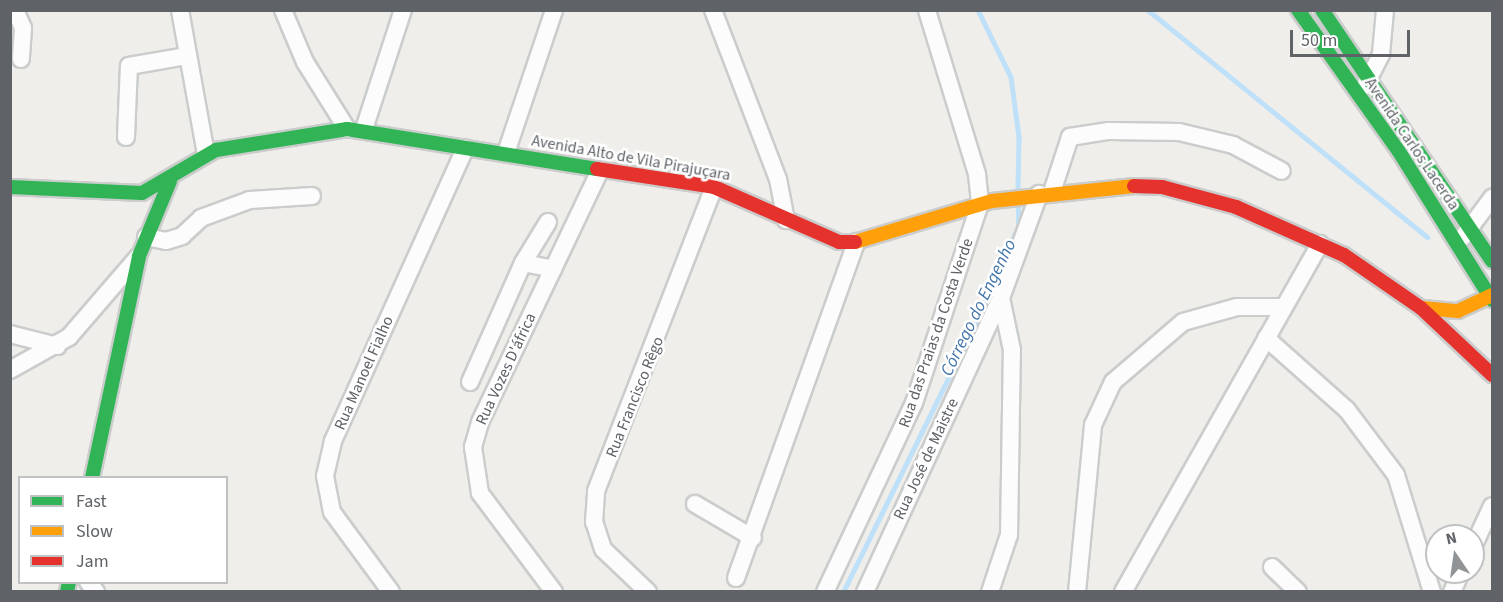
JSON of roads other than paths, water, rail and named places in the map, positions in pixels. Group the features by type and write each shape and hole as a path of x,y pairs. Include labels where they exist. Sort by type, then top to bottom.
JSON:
{"main road":[{"name":"Avenida Carlos Lacerda","path":"1298,10 1458,241 1492,297"},
{"name":"Avenida Carlos Lacerda","path":"1322,10 1474,229 1492,261"},
{"name":"Avenida Alto de Vila Pirajuçara","path":"170,181 206,155 356,129 714,187 822,238 856,242 986,202 1040,194 1162,187 1236,207 1370,269 1456,338 1492,375"},
{"path":"10,187 134,193 170,181"},
{"path":"92,476 139,256 170,181"},
{"path":"1421,308 1441,313 1492,297"},
{"path":"1456,338 1474,302"}],"street":[{"path":"15,10 23,28 21,59"},
{"path":"180,10 206,155"},
{"path":"356,129 403,10"},
{"path":"506,153 554,10"},
{"path":"713,10 775,170 786,220"},
{"path":"927,10 986,202"},
{"path":"1358,95 1371,78 1381,54 1385,10"},
{"path":"284,11 305,62 356,129"},
{"path":"126,137 129,66 187,56"},
{"name":"Rua José de Maistre","path":"866,591 1001,298 1040,194 1070,137 1109,130 1179,132 1233,145 1282,171"},
{"name":"Rua Manoel Fialho","path":"390,591 332,512 325,476 333,441 465,148"},
{"name":"Rua Vozes D'áfrica","path":"554,591 493,514 480,493 472,458 480,422 600,170"},
{"name":"Rua Francisco Rêgo","path":"648,591 603,549 595,527 596,491 714,187"},
{"path":"146,237 165,241 182,236 201,218 250,200 312,196"},
{"path":"1458,241 1474,229 1492,198"},
{"name":"Rua das Praias da Costa Verde","path":"825,591 914,403 986,202"},
{"path":"471,382 523,263 548,222"},
{"path":"736,578 753,538 777,454 856,242"},
{"path":"1124,591 1320,244"},
{"path":"10,370 57,346 139,256"},
{"path":"523,263 553,269"},
{"path":"990,591 1010,534 1012,350 1001,298"},
{"path":"1077,591 1094,425 1113,382 1183,322 1237,307 1283,307"},
{"path":"10,334 57,346"},
{"path":"1266,338 1347,410 1396,475 1432,591"},
{"path":"695,504 753,538"},
{"path":"1484,524 1492,506"},
{"path":"1272,567 1298,591"}],"waterway":[{"name":"Córrego do Engenho","path":"978,10 1011,77 1019,137 1018,191"},
{"path":"1148,10 1427,237"},
{"name":"Córrego do Engenho","path":"843,592 967,340 1018,227 1018,205"}]}
